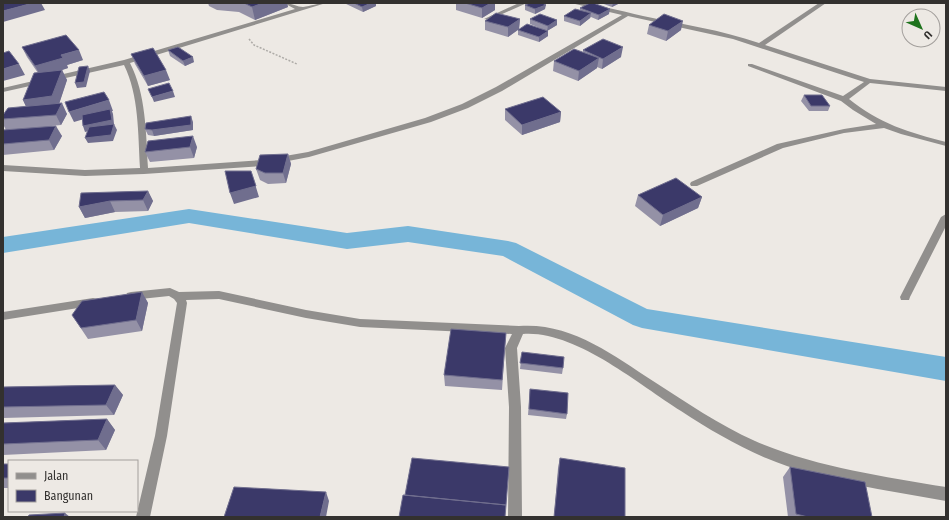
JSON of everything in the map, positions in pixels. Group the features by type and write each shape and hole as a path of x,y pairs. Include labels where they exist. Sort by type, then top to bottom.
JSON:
{"street":[{"path":"287,3 301,9"},
{"path":"3,90 126,62 323,3"},
{"path":"487,19 524,3"},
{"path":"574,3 589,4 628,14 729,35 761,44 869,81 946,89"},
{"path":"761,44 823,3"},
{"path":"3,168 85,173 144,171 268,161 309,154 428,120 465,106 499,89 628,14"},
{"path":"126,62 132,71 137,98 144,171"},
{"path":"750,65 844,99 856,110 881,126 946,144"},
{"path":"844,99 869,81"},
{"path":"694,184 780,146 837,132 881,126"},
{"path":"905,297 946,217"},
{"path":"118,298 170,292 178,296 219,295 306,314 360,323 519,330 528,328 558,334 594,349 710,423 750,445 839,475 946,494"},
{"path":"143,517 161,436 181,319 182,303 178,296"},
{"path":"3,316 103,300"},
{"path":"515,516 515,407 511,348 519,330"}],"path":[{"path":"240,28 254,45 297,64"}],"building":[{"path":"3,3 33,3 3,11"},
{"path":"244,3 263,3 252,7"},
{"path":"354,3 371,3 362,7"},
{"path":"465,3 491,3 482,8"},
{"path":"530,3 542,3 546,5 535,9 525,5"},
{"path":"590,3 610,9 599,15 580,8"},
{"path":"575,9 591,13 580,21 564,16"},
{"path":"496,13 520,19 508,27 485,21"},
{"path":"540,14 557,20 548,26 530,19"},
{"path":"664,14 683,21 668,31 649,25"},
{"path":"527,24 548,31 539,37 518,30"},
{"path":"66,35 79,50 61,55 63,58 35,66 22,47"},
{"path":"603,39 623,47 603,59 583,50"},
{"path":"178,47 193,57 183,61 168,50"},
{"path":"153,48 166,70 144,76 131,54"},
{"path":"574,49 599,58 579,71 554,61"},
{"path":"9,51 19,64 3,69 3,53"},
{"path":"88,66 84,82 75,83 79,67"},
{"path":"62,70 52,96 23,100 34,73"},
{"path":"169,83 173,91 152,97 148,89"},
{"path":"104,92 109,100 69,112 65,102"},
{"path":"804,95 822,95 830,106 811,106"},
{"path":"543,97 561,112 522,125 505,109"},
{"path":"62,103 56,115 3,119 3,115 8,108"},
{"path":"110,109 112,120 83,126 82,115"},
{"path":"191,116 191,125 152,130 145,129 146,123"},
{"path":"114,124 111,135 85,138 89,127"},
{"path":"56,126 49,140 3,144 3,130"},
{"path":"193,136 190,147 145,152 148,141"},
{"path":"288,154 283,173 265,173 256,169 260,155"},
{"path":"225,171 251,171 256,186 230,193"},
{"path":"676,178 702,197 663,215 638,195"},
{"path":"148,191 143,200 110,201 79,207 81,193"},
{"path":"142,292 136,320 81,328 72,315 82,301"},
{"path":"451,329 506,333 502,380 444,375"},
{"path":"522,352 564,357 563,368 520,363"},
{"path":"115,385 106,405 3,407 3,387"},
{"path":"530,389 568,393 567,414 529,409"},
{"path":"107,419 98,440 3,444 3,423"},
{"path":"412,458 509,467 506,505 405,495"},
{"path":"560,458 625,468 625,517 554,517"},
{"path":"3,464 8,464 8,478 3,478"},
{"path":"790,467 865,482 872,517 808,517 796,514"},
{"path":"234,487 326,492 320,517 224,517"},
{"path":"403,495 506,505 505,517 399,517"},
{"path":"65,513 64,517 28,517 29,515"}],"waterway":[{"path":"3,245 189,216 347,241 408,234 508,249 642,318 946,369"}]}
